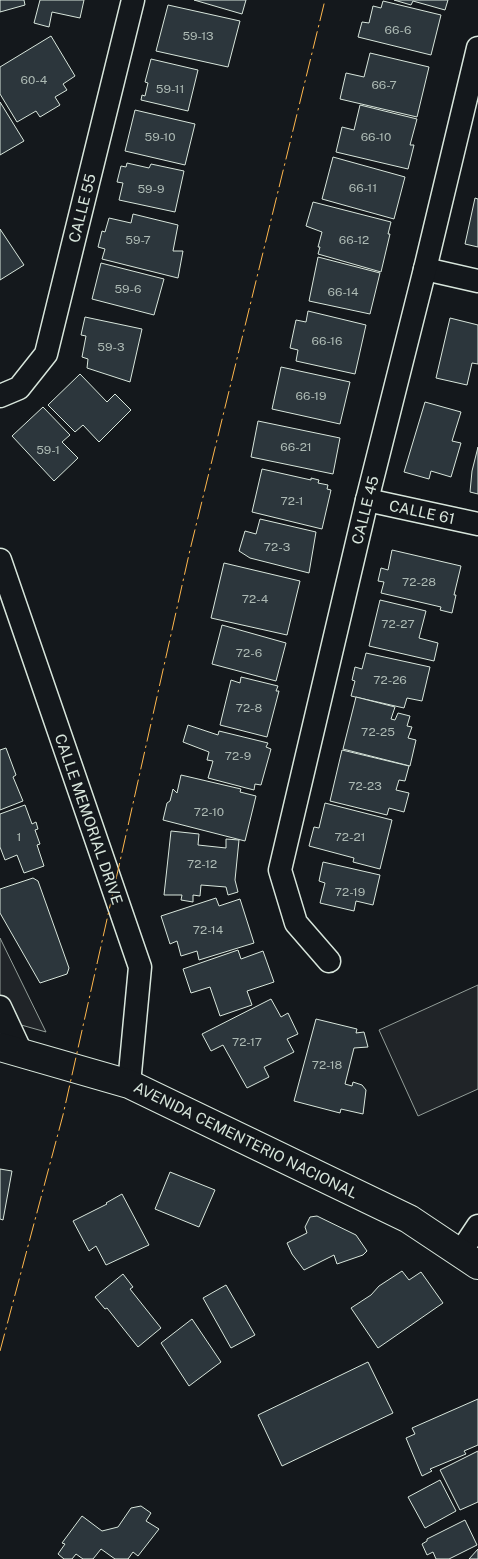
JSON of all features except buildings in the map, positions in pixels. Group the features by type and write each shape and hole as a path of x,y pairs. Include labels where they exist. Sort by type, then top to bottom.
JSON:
{"street":[{"name":"CALLE 55","path":"0,396 19,388 46,354 133,0"},
{"name":"CALLE 45","path":"329,961 296,923 280,870 367,500 478,48"},
{"path":"425,269 478,281"},
{"name":"CALLE 61","path":"367,500 478,524"},
{"name":"CALLE MEMORIAL DRIVE","path":"0,560 140,967 130,1084"},
{"path":"0,1008 11,1050"},
{"name":"AVENIDA CEMENTERIO NACIONAL","path":"11,1050 130,1084 409,1219 469,1259"},
{"path":"469,1259 478,1226"}],"shaded area":[{"path":"0,938 46,1032 0,1019"},
{"path":"478,985 478,1089 418,1116 379,1030"}],"power":[{"path":"0,1351 63,1115 190,550 325,0"}]}
